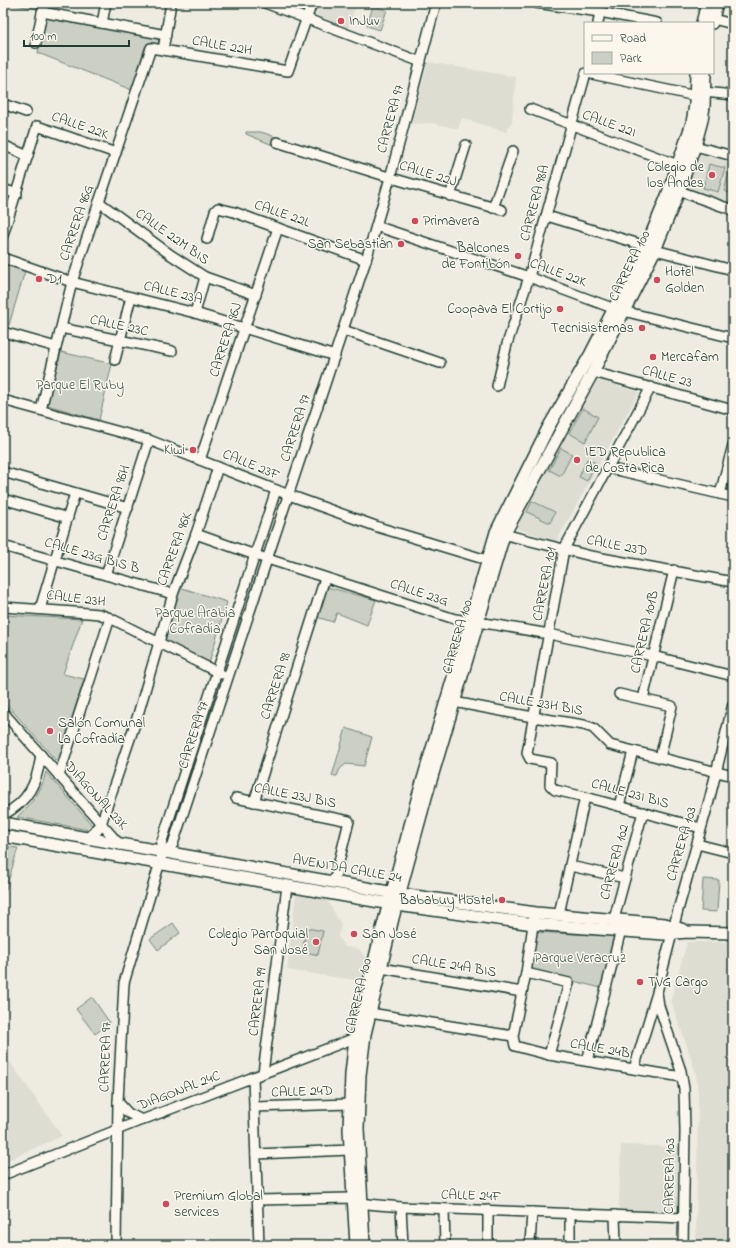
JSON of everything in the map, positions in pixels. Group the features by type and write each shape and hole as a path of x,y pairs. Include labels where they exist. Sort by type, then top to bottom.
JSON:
{"main road":[{"path":"699,3 707,16 717,3"},
{"name":"CARRERA 100","path":"364,1245 350,1150 351,1074 418,796 474,622 500,534 593,372 619,310 679,191 695,146 702,120 704,106 696,74"},
{"name":"CARRERA 100","path":"651,248 692,123 705,74"},
{"name":"CARRERA 100","path":"356,1245 359,1153 358,1105 360,1036 370,1013 381,968 394,899 425,802 454,702 474,622 487,560 548,428 590,355 619,310"},
{"name":"AVENIDA CALLE 24","path":"3,823 334,882 394,899"},
{"path":"88,839 101,824"},
{"name":"AVENIDA CALLE 24","path":"3,836 287,886 621,930 664,934 673,930"},
{"name":"AVENIDA CALLE 24","path":"534,918 559,914 664,924 673,930 688,932 733,933"}],"street":[{"path":"36,43 44,3"},
{"path":"102,24 106,3"},
{"path":"163,50 171,3"},
{"path":"265,3 421,62"},
{"path":"307,18 312,3"},
{"name":"CARRERA 97","path":"163,852 168,850 172,844 266,559 289,496 366,260 390,178 436,3"},
{"path":"536,3 600,12 652,22"},
{"path":"42,12 166,35"},
{"path":"598,22 600,12"},
{"path":"707,16 733,24"},
{"name":"CALLE 22H","path":"151,48 288,71 307,18"},
{"name":"CARRERA 96G","path":"41,410 72,282 151,48"},
{"name":"CARRERA 98A","path":"497,386 507,344 529,277 587,74"},
{"path":"592,74 700,94 733,95"},
{"path":"3,104 26,112"},
{"name":"CALLE 22I","path":"530,109 678,165"},
{"name":"CALLE 22K","path":"28,156 36,127 39,126 116,153"},
{"name":"CALLE 22J","path":"277,142 390,178 498,209 513,151"},
{"path":"3,145 28,156 3,234"},
{"path":"450,196 466,145"},
{"path":"695,146 733,156"},
{"path":"3,189 17,194"},
{"path":"679,191 733,210"},
{"name":"CALLE 22M BIS","path":"99,202 171,255 205,277 256,295"},
{"name":"CALLE 22L","path":"206,239 215,211 218,208 234,212 308,238 366,260"},
{"path":"547,216 651,248 733,270"},
{"name":"CALLE 22K","path":"376,226 529,277 619,310 733,338"},
{"name":"CARRERA 96J","path":"200,460 278,228"},
{"name":"CALLE 23A","path":"3,258 72,282 194,312 335,356"},
{"path":"194,312 205,277"},
{"path":"115,360 131,297"},
{"name":"CALLE 23C","path":"61,328 172,351"},
{"path":"343,330 440,363"},
{"path":"3,332 56,347"},
{"name":"CALLE 23","path":"593,372 733,410"},
{"name":"CARRERA 101","path":"552,789 550,785 551,763 530,758 528,757 527,753 564,549 651,387"},
{"name":"CALLE 23F","path":"3,400 149,440 289,496 381,528 487,560"},
{"name":"CARRERA 96H","path":"106,575 149,440"},
{"path":"720,494 733,445"},
{"name":"CARRERA 96K","path":"101,824 137,718 174,594 218,467"},
{"path":"608,468 733,497"},
{"path":"3,472 128,508"},
{"name":"CARRERA 97","path":"116,1245 118,1102 124,983 163,852 161,844 276,490"},
{"path":"40,609 75,492"},
{"path":"3,499 68,518"},
{"name":"CALLE 23G","path":"196,534 266,559 446,617 549,634 653,656 733,676"},
{"name":"CALLE 23D","path":"500,534 564,549 733,582"},
{"name":"CALLE 23G BIS B","path":"3,546 174,594"},
{"name":"CARRERA 101B","path":"643,699 674,570"},
{"name":"CARRERA 98","path":"254,802 325,578"},
{"name":"CALLE 23H","path":"3,607 99,614 110,618 228,677"},
{"path":"60,776 110,618"},
{"path":"619,694 672,706 660,758"},
{"name":"CALLE 23H BIS","path":"454,702 584,725 593,728 610,745 733,776"},
{"name":"CARRERA 103","path":"634,1069 657,992 733,704"},
{"name":"DIAGONAL 23K","path":"4,717 41,755 120,845"},
{"path":"619,806 633,751"},
{"path":"3,815 18,806 35,783 39,771 41,755"},
{"name":"CALLE 23I BIS","path":"552,789 701,828"},
{"path":"559,914 585,797"},
{"name":"CALLE 23J BIS","path":"236,798 349,821 334,882"},
{"name":"CARRERA 102","path":"614,919 643,812"},
{"path":"697,844 733,853"},
{"path":"570,866 625,878"},
{"name":"CARRERA 99","path":"263,1073 287,886"},
{"path":"513,1040 526,973 534,918"},
{"path":"587,1061 621,930"},
{"name":"CALLE 24A BIS","path":"381,968 522,992"},
{"path":"526,973 569,983 549,1055"},
{"name":"CARRERA 103","path":"657,992 659,1006 682,1078 685,1108 683,1245"},
{"name":"CALLE 24B","path":"370,1013 513,1040 516,1047 549,1055 682,1078"},
{"name":"DIAGONAL 24C","path":"3,1175 360,1036"},
{"path":"253,1077 259,1245"},
{"path":"118,1102 128,1113 142,1120"},
{"name":"CALLE 24D","path":"254,1107 350,1104"},
{"path":"256,1154 350,1150"},
{"name":"CALLE 24F","path":"258,1200 349,1198 357,1201 401,1207 444,1210 488,1210 684,1218"},
{"path":"401,1207 403,1245"},
{"path":"444,1210 445,1245"},
{"path":"488,1210 488,1245"},
{"path":"530,1245 532,1212"},
{"path":"570,1213 570,1245"},
{"path":"616,1215 616,1245"}],"shaded area":[{"name":"InJuv","path":"316,3 357,3 348,28 313,14"},
{"path":"428,62 516,77 512,121 506,132 462,118 458,129 432,123 411,124"},
{"name":"Colegio de los Andes","path":"698,154 733,163 733,204 686,187"},
{"name":"IED Republica de Costa Rica","path":"596,379 639,392 556,542 516,528"},
{"name":"Colegio Parroquial San José","path":"296,895 327,900 341,924 338,937 345,947 359,949 366,959 361,981 287,970"},
{"path":"687,942 733,942 733,1245 696,1245 697,1081 695,1070 671,1000"},
{"path":"3,1052 62,1136 3,1162"},
{"path":"621,1145 679,1147 677,1205 672,1212 619,1210"}],"green space":[{"path":"3,3 40,3 39,9"},
{"path":"373,6 387,10 380,30 367,26"},
{"path":"44,17 159,38 158,46 145,47 132,90 38,53"},
{"path":"246,132 261,132 279,138 275,146 246,134"},
{"path":"709,164 725,168 718,192 703,188"},
{"path":"730,169 733,170 733,194 724,191"},
{"path":"3,264 25,271 9,325 3,323"},
{"name":"Parque El Ruby","path":"61,352 112,364 99,420 47,405"},
{"path":"583,408 598,417 585,442 569,433"},
{"path":"561,448 572,454 561,476 549,470"},
{"path":"587,459 596,463 587,481 579,477"},
{"path":"532,501 555,512 550,523 527,512"},
{"name":"Parque Arabia Cofradía","path":"179,587 227,602 209,663 163,641"},
{"path":"327,587 376,600 367,625 337,613 333,622 317,617"},
{"path":"3,615 82,619 63,674 84,679 58,763 3,700"},
{"path":"346,728 372,737 364,766 346,764 340,769 337,776 332,776"},
{"path":"46,772 92,825 89,830 17,817 39,792"},
{"path":"3,846 18,848 3,899"},
{"path":"703,879 719,880 717,912 701,911"},
{"path":"173,923 180,933 158,950 150,939"},
{"path":"307,928 323,931 318,955 302,951"},
{"name":"Parque Veracruz","path":"534,932 614,936 601,988 529,970"},
{"path":"92,997 110,1023 95,1034 76,1009"}],"place":[{"name":"InJuv","path":"341,21"},
{"name":"Colegio de los Andes","path":"712,175"},
{"name":"Primavera","path":"415,221"},
{"name":"San Sebastián","path":"401,244"},
{"name":"Balcones de Fontibón","path":"518,256"},
{"name":"D1","path":"39,279"},
{"name":"Hotel Golden","path":"657,280"},
{"name":"Coopava El Cortijo","path":"560,309"},
{"name":"Tecnisistemas","path":"642,328"},
{"name":"Mercafam","path":"653,357"},
{"name":"Kiwi","path":"193,450"},
{"name":"IED Republica de Costa Rica","path":"577,460"},
{"name":"Salón Comunal La Cofradía","path":"50,731"},
{"name":"Bababuy Hostel","path":"502,900"},
{"name":"San José","path":"354,934"},
{"name":"Colegio Parroquial San José","path":"316,942"},
{"name":"TVG Cargo","path":"640,982"},
{"name":"Premium Global services","path":"166,1204"}]}
